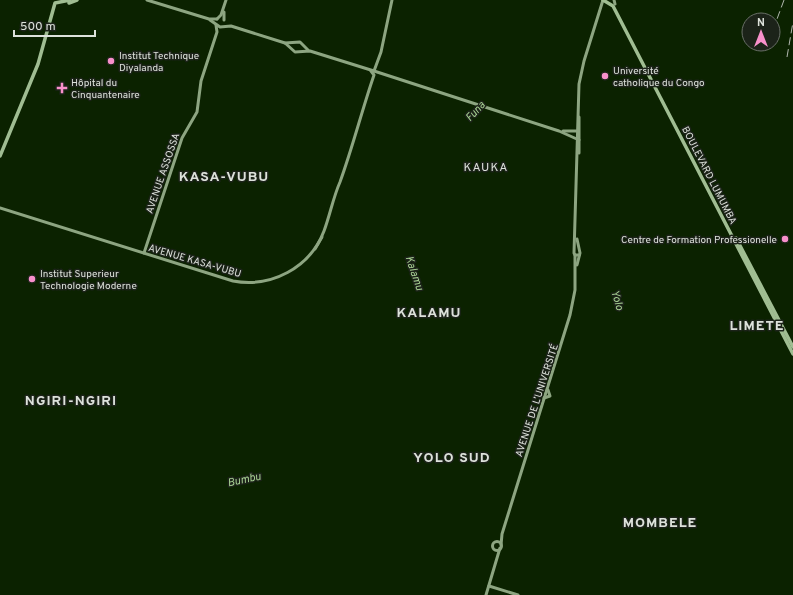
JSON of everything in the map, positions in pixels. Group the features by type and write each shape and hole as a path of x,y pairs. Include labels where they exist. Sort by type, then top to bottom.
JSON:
{"highway":[{"path":"56,3 63,3 70,0"},
{"path":"56,3 77,0"},
{"path":"603,0 612,2"},
{"name":"BOULEVARD LUMUMBA","path":"612,2 793,354"},
{"path":"0,156 38,64 56,3"},
{"path":"0,160 35,79 56,3"},
{"name":"BOULEVARD LUMUMBA","path":"655,85 793,347"}],"main road":[{"path":"148,0 210,20 216,25 223,27 231,26"},
{"path":"217,32 223,27 224,10 227,0"},
{"name":"AVENUE KASA-VUBU","path":"0,208 229,280 251,283 266,281 286,274 315,251 324,231 375,72 392,0"},
{"path":"578,132 577,123 582,69 603,0"},
{"path":"217,32 216,25 224,10"},
{"path":"210,20 224,20 231,26 285,43 300,42 310,51"},
{"name":"AVENUE ASSOSSA","path":"144,253 182,138 198,110 201,81 217,32"},
{"path":"285,43 297,53 302,51 310,51 559,131 577,140"},
{"path":"292,49 294,43"},
{"path":"302,51 303,45"},
{"path":"578,111 578,165"},
{"path":"567,131 575,127 577,123"},
{"path":"559,131 578,132"},
{"path":"577,140 578,165 575,233 575,250 577,255"},
{"path":"320,247 324,231"},
{"path":"575,233 579,250 577,255"},
{"path":"315,251 322,239"},
{"name":"AVENUE DE L’UNIVERSITÉ","path":"502,534 570,315 575,290 577,255"},
{"path":"500,549 494,550 492,546 502,534"},
{"path":"486,595 500,549 502,534"},
{"path":"496,542 500,549"},
{"path":"489,586 518,595"}],"water":[{"path":"0,0 793,0 793,595 0,595"}],"railway":[{"path":"780,12 784,0"},
{"path":"787,57 793,22"}],"place":[{"name":"Institut Technique Diyalanda","path":"111,61"},
{"name":"Université catholique du Congo","path":"605,76"},
{"name":"Hôpital du Cinquantenaire","path":"62,88"},
{"name":"Centre de Formation Professionelle","path":"785,239"},
{"name":"Institut Superieur Technologie Moderne","path":"32,279"}],"district":[{"name":"KAUKA","path":"486,167"},
{"name":"KASA-VUBU","path":"224,176"},
{"name":"KALAMU","path":"429,312"},
{"name":"LIMETE","path":"757,325"},
{"name":"NGIRI-NGIRI","path":"71,400"},
{"name":"YOLO SUD","path":"452,457"},
{"name":"MOMBELE","path":"660,522"}],"water label":[{"name":"Funa","path":"475,111"},
{"name":"Kalamu","path":"415,273"},
{"name":"Yolo","path":"618,300"},
{"name":"Bumbu","path":"244,479"}]}
